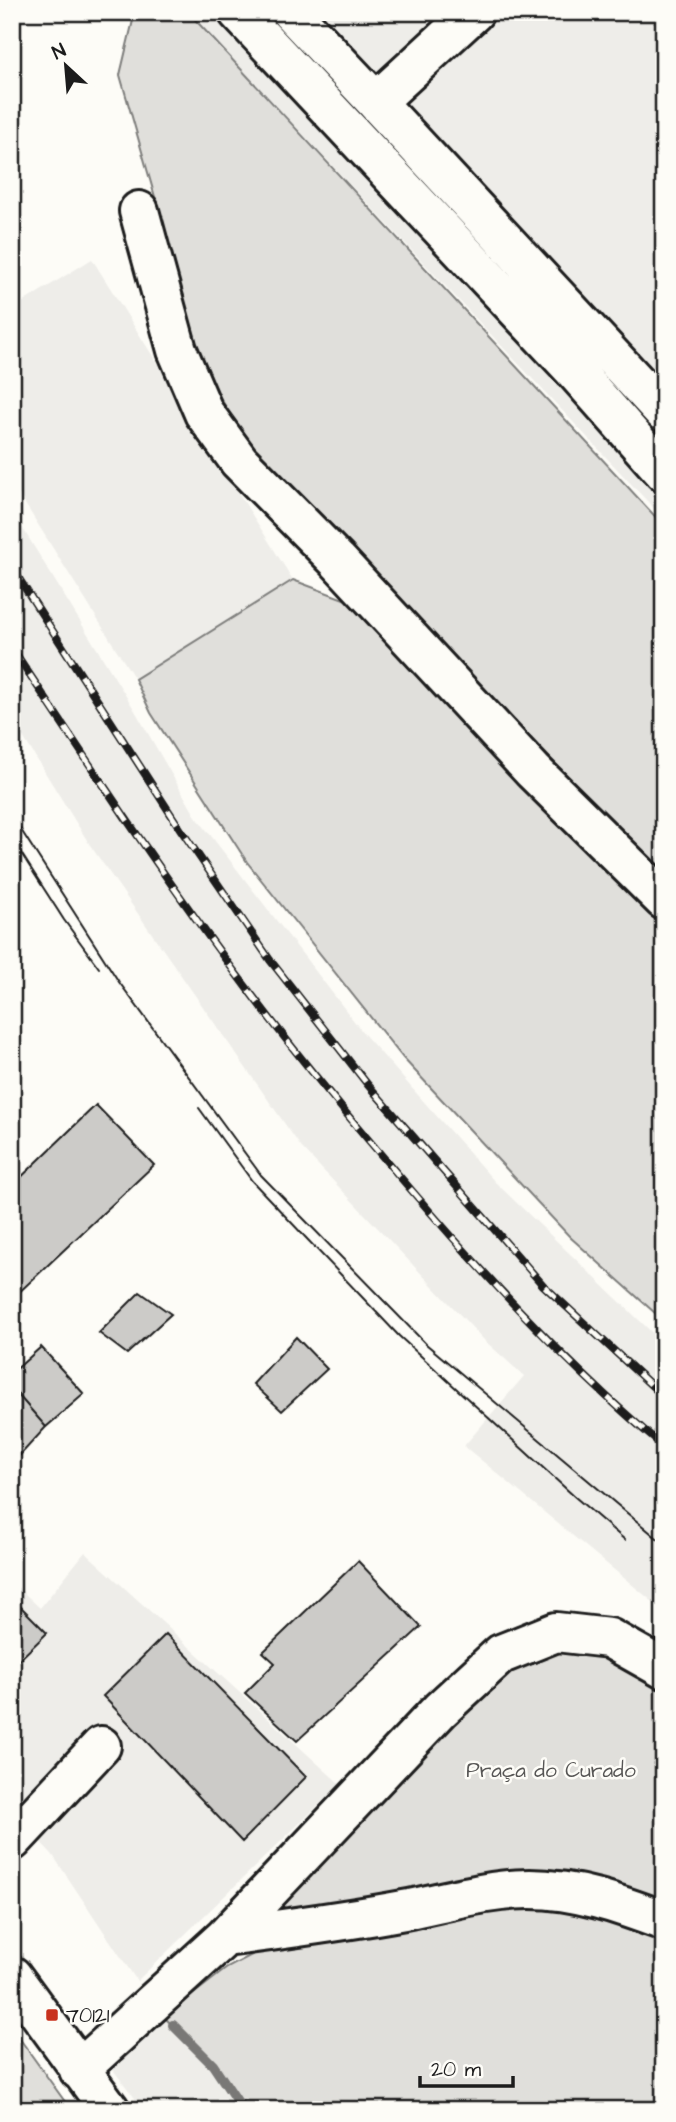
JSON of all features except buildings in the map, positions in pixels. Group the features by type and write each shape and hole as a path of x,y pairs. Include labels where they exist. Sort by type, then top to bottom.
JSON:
{"street":[{"path":"238,12 562,357 664,472"},
{"path":"292,12 664,412"},
{"path":"376,102 474,12"},
{"path":"139,211 177,350 204,413 240,461 337,560 533,771 664,900"},
{"path":"79,2070 225,1937 440,1710 501,1654 556,1632 609,1638 664,1669"},
{"path":"12,1841 101,1746"},
{"path":"225,1937 331,1923 529,1889 573,1892 618,1904 664,1921"},
{"path":"12,1976 110,2110"}],"shaded area":[{"path":"188,12 664,12 664,519"},
{"path":"92,259 293,580 135,679 12,483 12,309"},
{"path":"12,511 134,709 195,815 364,1034 495,1182 664,1344 664,1611 464,1446 524,1376 485,1341 301,1147 90,845 12,719"},
{"path":"85,1552 340,1784 137,1981 52,1854 12,1812 12,1582 40,1608"},
{"path":"164,2017 213,2065 243,2110 144,2110 107,2062"}],"green space":[{"path":"135,12 188,12 664,526 664,875 256,456 189,347 157,204 120,75"},
{"path":"293,580 360,605 664,918 664,1321 570,1237 403,1058 247,862 151,713 135,679"},
{"name":"Praça do Curado","path":"520,1642 664,1656 664,1916 548,1884 230,1938"},
{"path":"542,1902 664,1934 664,2110 243,2110 213,2065 164,2017 227,1968 261,1950"},
{"path":"12,2028 71,2110 20,2110 12,2099"}],"waterway":[{"path":"173,2025 213,2065 243,2110"}],"tram line":[{"path":"12,816 119,982 261,1175 426,1344 664,1544"},
{"path":"12,839 64,920 99,968"},
{"path":"199,1108 252,1181 399,1336 625,1540"}],"railway":[{"path":"12,568 181,830 270,960 368,1085 543,1285 664,1397"},
{"path":"12,648 185,904 327,1091 502,1292 564,1356 664,1447"}],"place":[{"name":"70121","path":"52,2015"}]}
